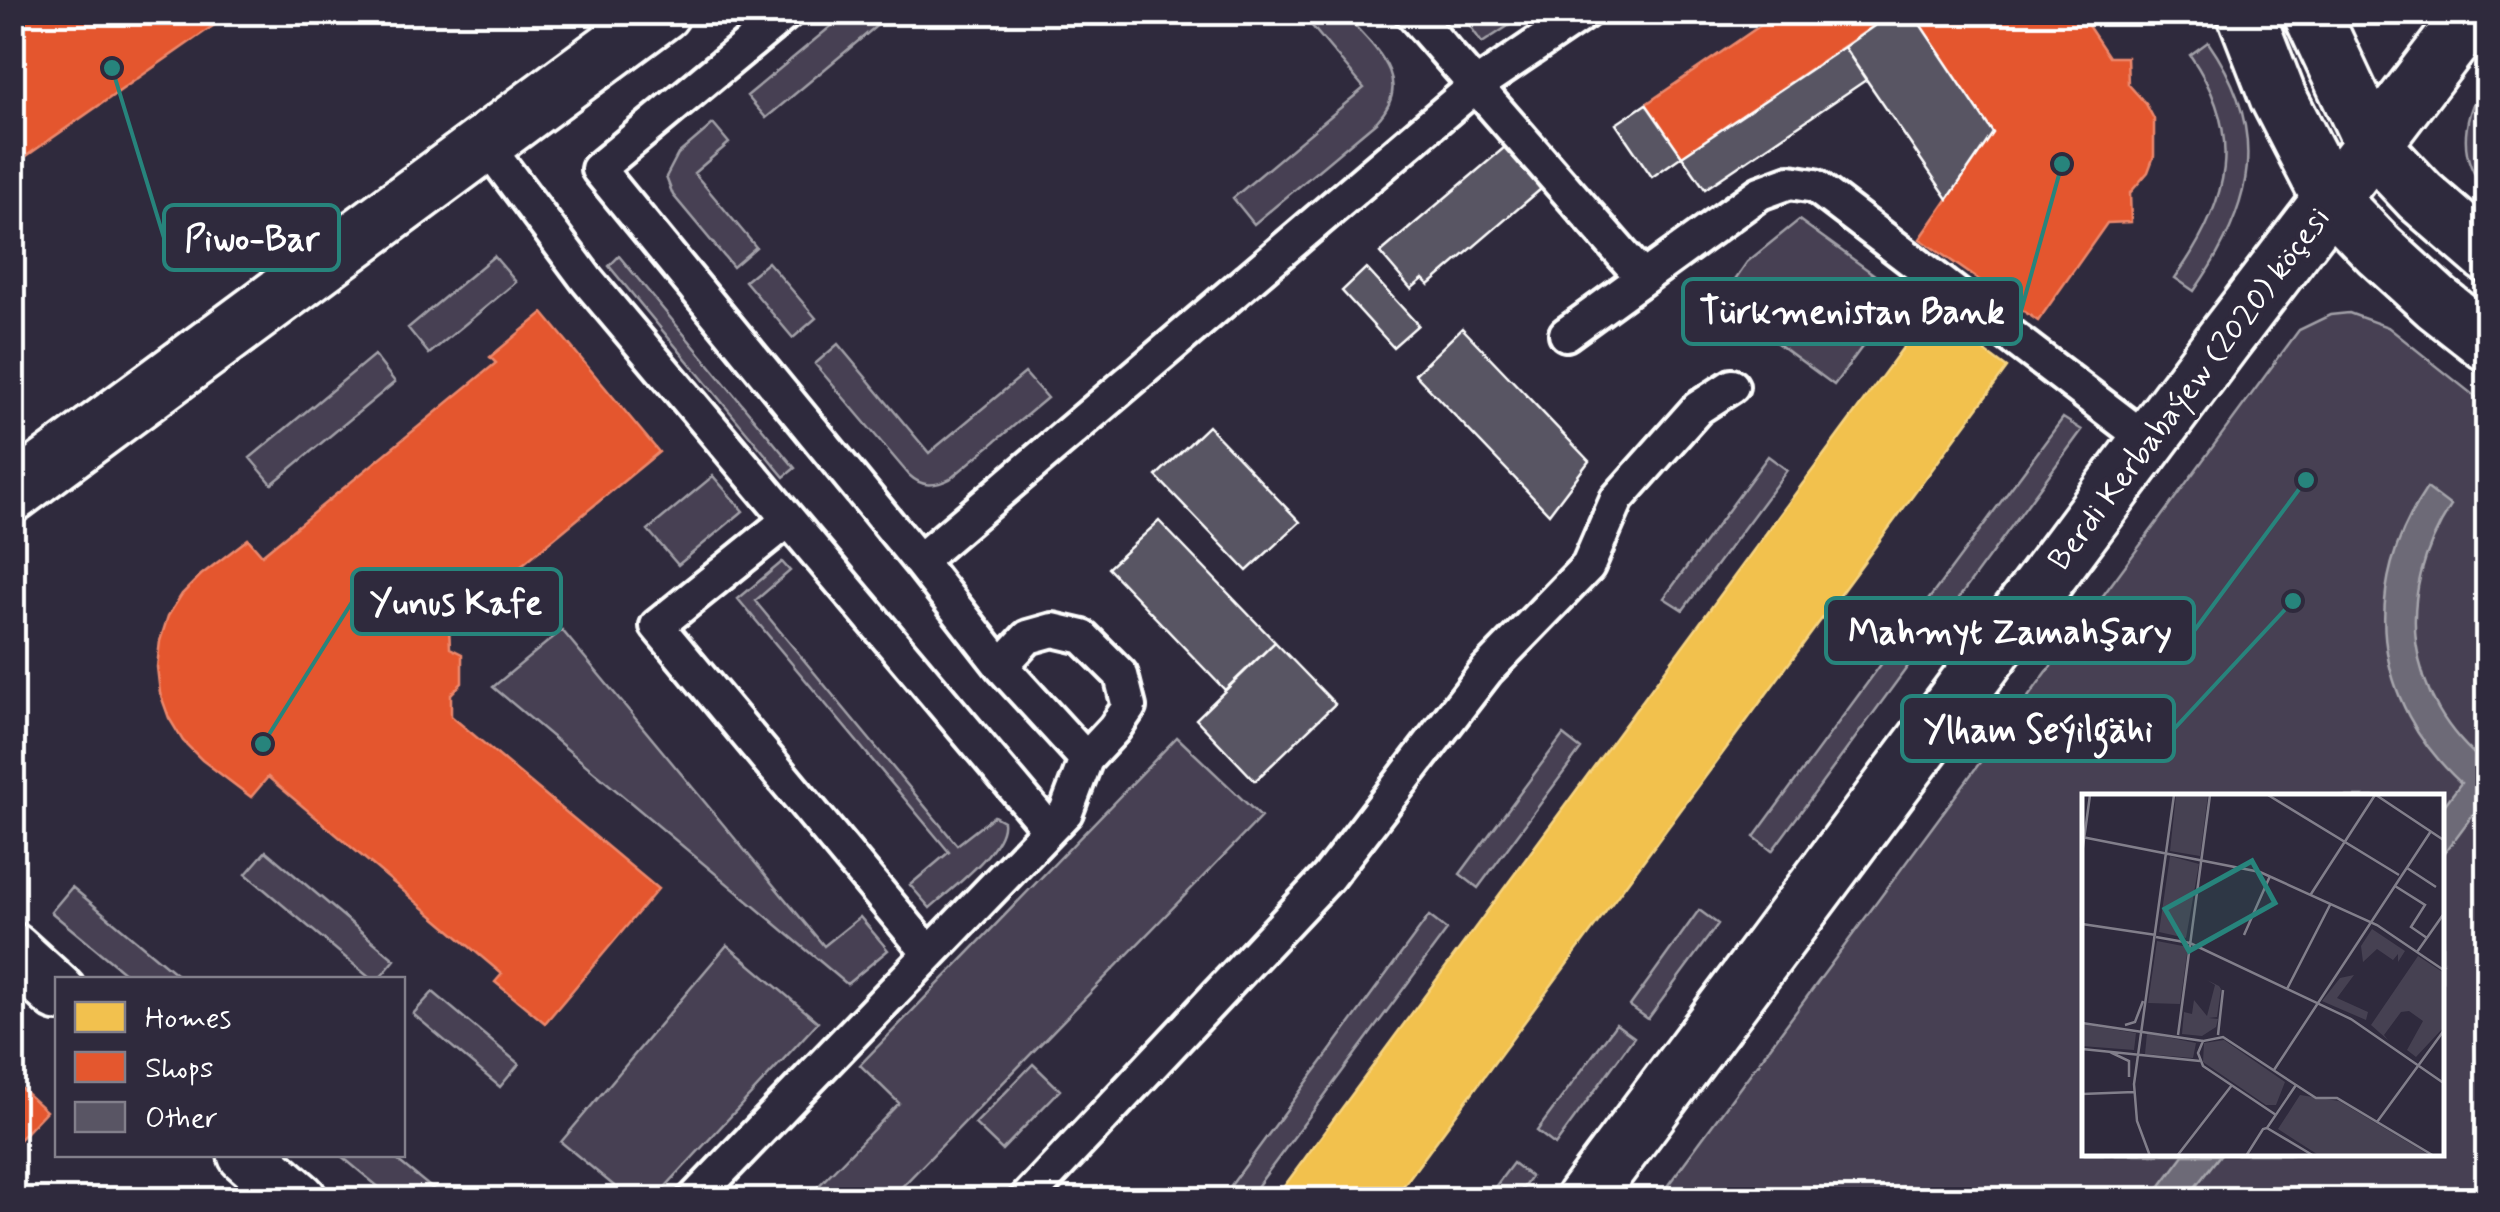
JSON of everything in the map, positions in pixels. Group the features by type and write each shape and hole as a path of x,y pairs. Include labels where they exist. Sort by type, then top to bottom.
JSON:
{"street":[{"path":"12,494 487,146 662,12"},
{"path":"2244,12 2278,97 2330,200 2378,250 2488,343"},
{"path":"2311,12 2374,147 2420,196 2488,255"},
{"name":"Berdi Kerbabaýew (2020) köçesi","path":"1583,1200 2148,441 2474,12"},
{"path":"12,951 55,990"},
{"path":"249,1157 298,1200"}],"lane":[{"path":"787,12 598,168 1001,666 1086,759"},
{"path":"1411,12 1642,278"},
{"path":"919,562 1474,86 1585,12"},
{"path":"487,146 586,280 1049,829"},
{"path":"1566,334 1760,194 1790,182 1815,186 2148,441"},
{"path":"1039,1195 1328,877 1487,670 1588,566 1617,499 1698,408 1732,386"},
{"path":"788,521 657,626 929,953"},
{"path":"693,1200 1066,812 1086,759 1129,707 1122,675 1083,637 1053,630 1028,637 1001,666"}],"shaded area":[{"path":"847,13 892,13 766,118 747,96"},
{"path":"1301,13 1343,13 1377,50 1391,77 1392,91 1388,106 1377,121 1254,224 1233,198 1364,88"},
{"path":"1461,13 1528,13 1482,43"},
{"path":"2208,42 2228,75 2240,106 2247,137 2247,168 2230,228 2194,291 2175,278 2208,222 2224,168 2219,113 2190,55"},
{"path":"2487,77 2487,190 2470,163 2466,135 2473,105"},
{"path":"713,124 729,143 694,173 756,247 733,267 673,195 666,177 678,154"},
{"path":"1799,220 1901,294 1834,385 1720,301 1747,262"},
{"path":"494,256 516,282 429,354 408,328"},
{"path":"619,256 795,468 784,477 609,266"},
{"path":"768,262 816,318 793,338 745,281"},
{"path":"2349,313 2388,327 2487,406 2487,1199 1657,1200 2299,330 2330,315"},
{"path":"838,344 929,453 1025,373 1047,398 950,479 923,484 909,475 815,364"},
{"path":"374,355 395,382 272,484 250,458"},
{"path":"2063,418 2082,430 1928,640 1909,626"},
{"path":"1768,456 1787,470 1683,610 1664,598"},
{"path":"713,476 743,511 678,565 648,530"},
{"path":"2427,488 2451,506 2421,574 2415,609 2416,644 2424,677 2438,709 2460,739 2488,766 2487,803 2483,801 2445,852 2445,804 2461,783 2431,751 2409,716 2393,679 2386,641 2385,603 2392,564 2406,525"},
{"path":"782,562 790,571 755,601 957,845 994,816 1003,821 1002,832 987,856 930,908 910,885 949,852 738,599"},
{"path":"562,630 824,946 860,917 888,950 847,984 493,687"},
{"path":"1896,644 1914,658 1772,851 1754,837"},
{"path":"1563,735 1581,749 1478,888 1460,874"},
{"path":"1177,737 1261,817 890,1199 806,1199 899,1103 860,1065"},
{"path":"266,851 395,960 381,977 369,977 246,874"},
{"path":"72,887 180,977 130,977 51,912"},
{"path":"1699,910 1718,924 1648,1019 1630,1006"},
{"path":"1429,916 1447,930 1248,1199 1221,1199"},
{"path":"727,945 818,1022 654,1199 630,1199 561,1142"},
{"path":"433,992 519,1064 500,1087 413,1014"},
{"path":"1616,1024 1634,1037 1555,1145 1537,1131"},
{"path":"1033,1064 1060,1090 1002,1150 975,1124"},
{"path":"342,1157 393,1157 445,1199 393,1199"},
{"path":"2182,1157 2218,1157 2186,1199 2151,1199"},
{"path":"1513,1163 1531,1177 1515,1199 1486,1199"}],"building: Homes":[{"path":"1930,311 2007,368 1393,1200 1274,1200"}],"building: Shops":[{"path":"12,12 233,12 12,166"},
{"path":"1780,12 1894,12 1682,156 1646,104"},
{"path":"1912,12 2079,12 2109,57 2127,57 2128,84 2154,119 2154,156 2148,172 2130,193 2131,222 2107,223 2038,321 1920,239 1993,133"},
{"path":"543,313 659,452 449,625 450,648 462,654 462,683 451,694 451,716 658,889 545,1023 495,982 502,974 268,777 251,797 202,760 183,741 169,718 160,693 157,667 168,616 201,575 248,539 262,555 496,363 490,357"},
{"path":"12,1080 46,1111 12,1147"}],"building: Other":[{"path":"1894,12 1912,12 1993,133 1948,199 1844,47"},
{"path":"1844,47 1866,80 1705,189 1682,156"},
{"path":"1646,104 1682,156 1652,177 1616,124"},
{"path":"1505,147 1541,189 1429,285 1423,279 1411,289 1380,253"},
{"path":"1366,268 1418,325 1393,347 1342,291"},
{"path":"1462,328 1589,461 1549,514 1415,374"},
{"path":"1208,426 1300,522 1247,571 1156,476"},
{"path":"1159,521 1275,642 1225,690 1108,568"},
{"path":"1275,642 1335,704 1255,781 1196,719"}],"place":[{"name":"Piwo-Bar","path":"112,68"},
{"name":"Türkmenistan Bank","path":"2062,164"},
{"name":"Mahmyt Zamahşary","path":"2306,480"},
{"name":"Ylham Seýilgähi","path":"2293,601"},
{"name":"Yunus Kafe","path":"263,744"}]}
